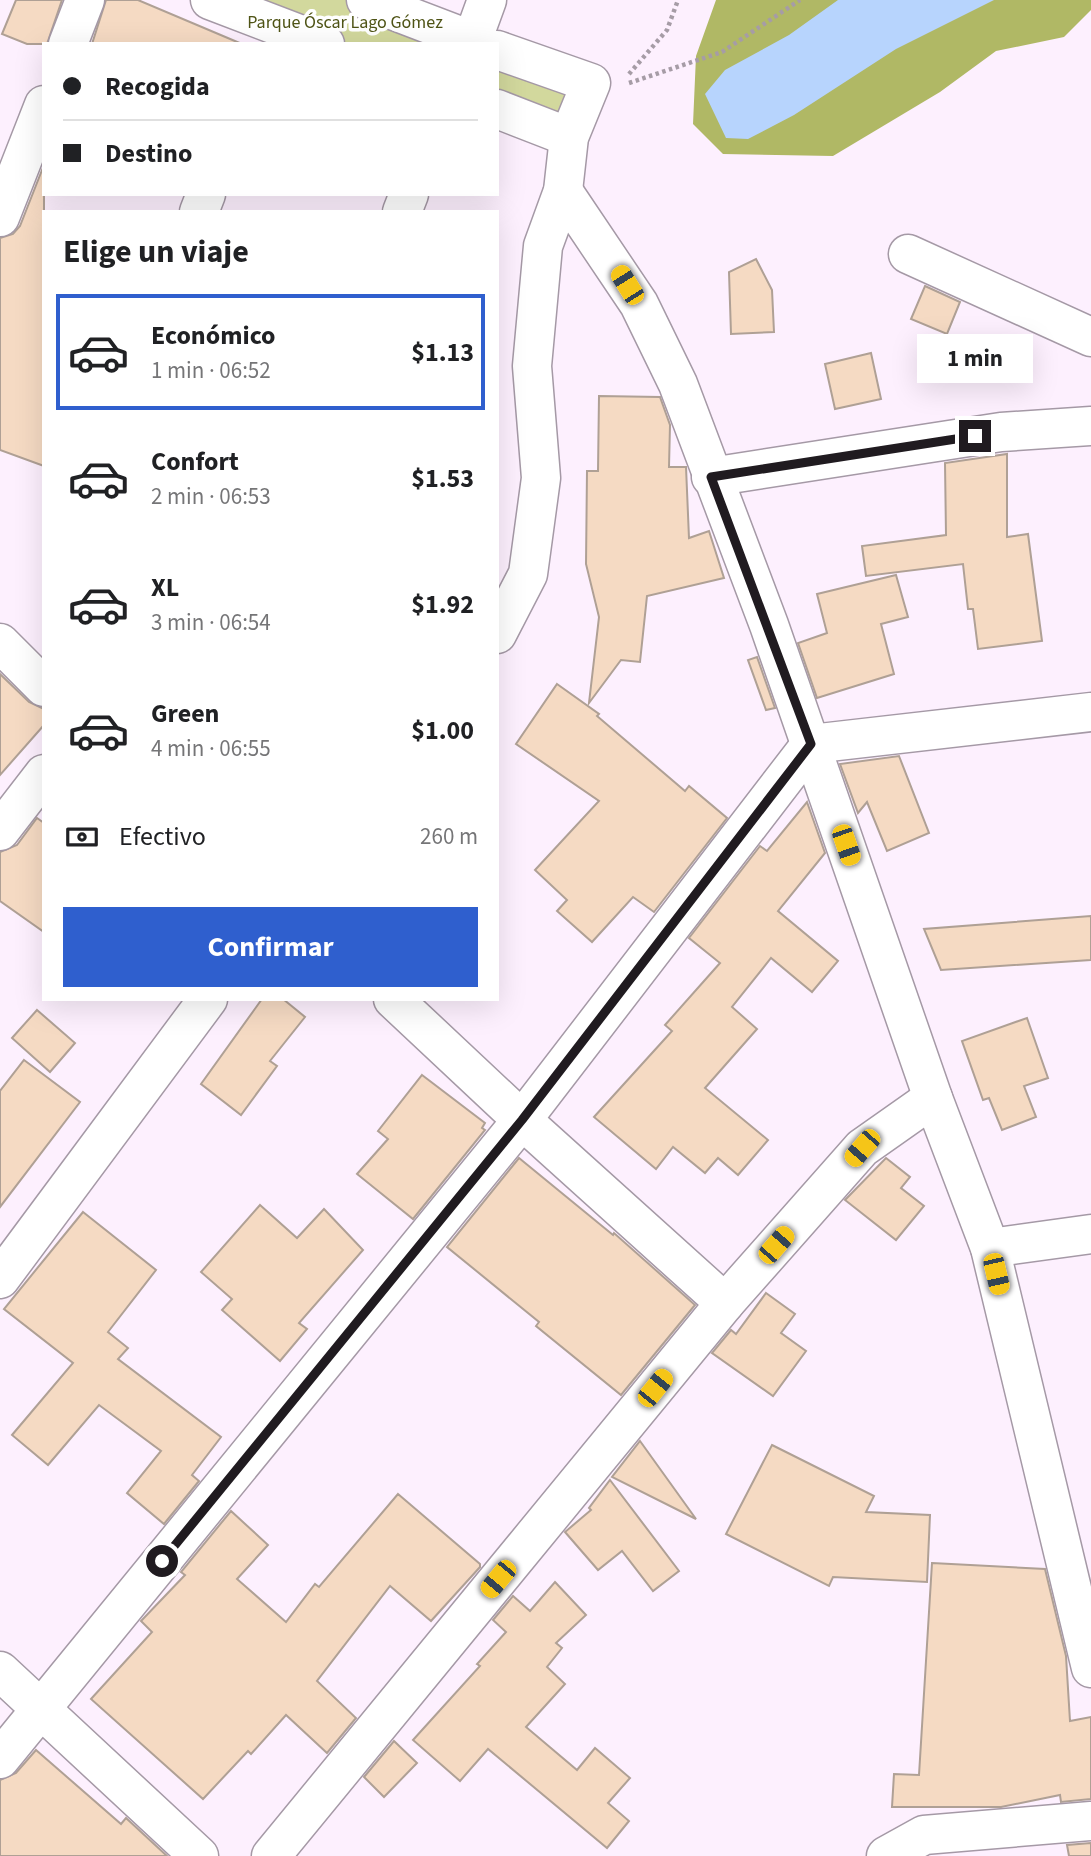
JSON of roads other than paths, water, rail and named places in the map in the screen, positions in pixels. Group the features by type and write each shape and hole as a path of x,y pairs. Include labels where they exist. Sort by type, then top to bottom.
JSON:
{"street":[{"path":"69,42 85,0"},
{"path":"210,0 319,42"},
{"path":"366,0 475,42"},
{"path":"480,42 487,0"},
{"path":"499,51 591,83 569,137 563,191 543,246 532,366 541,478 528,574 499,630"},
{"path":"0,218 42,110"},
{"path":"499,110 569,137"},
{"path":"563,191 639,304 678,384 811,744 933,1098 990,1248 1091,1668"},
{"path":"908,254 1091,337"},
{"path":"711,477 1001,432 1091,426"},
{"path":"0,643 42,685"},
{"path":"0,1759 522,1120 811,744 1091,712"},
{"path":"0,831 42,777"},
{"path":"0,1279 207,1001"},
{"path":"395,1001 522,1120 725,1303"},
{"path":"271,1856 725,1303 862,1148 933,1098"},
{"path":"990,1248 1091,1234"},
{"path":"0,1671 199,1856"},
{"path":"886,1856 923,1835 1091,1821"}],"water":[{"path":"838,0 994,0 896,49 794,115 748,139 726,138 705,94 725,70 789,35"}],"park label":[{"name":"Parque Óscar Lago Gómez","path":"345,22"}]}
